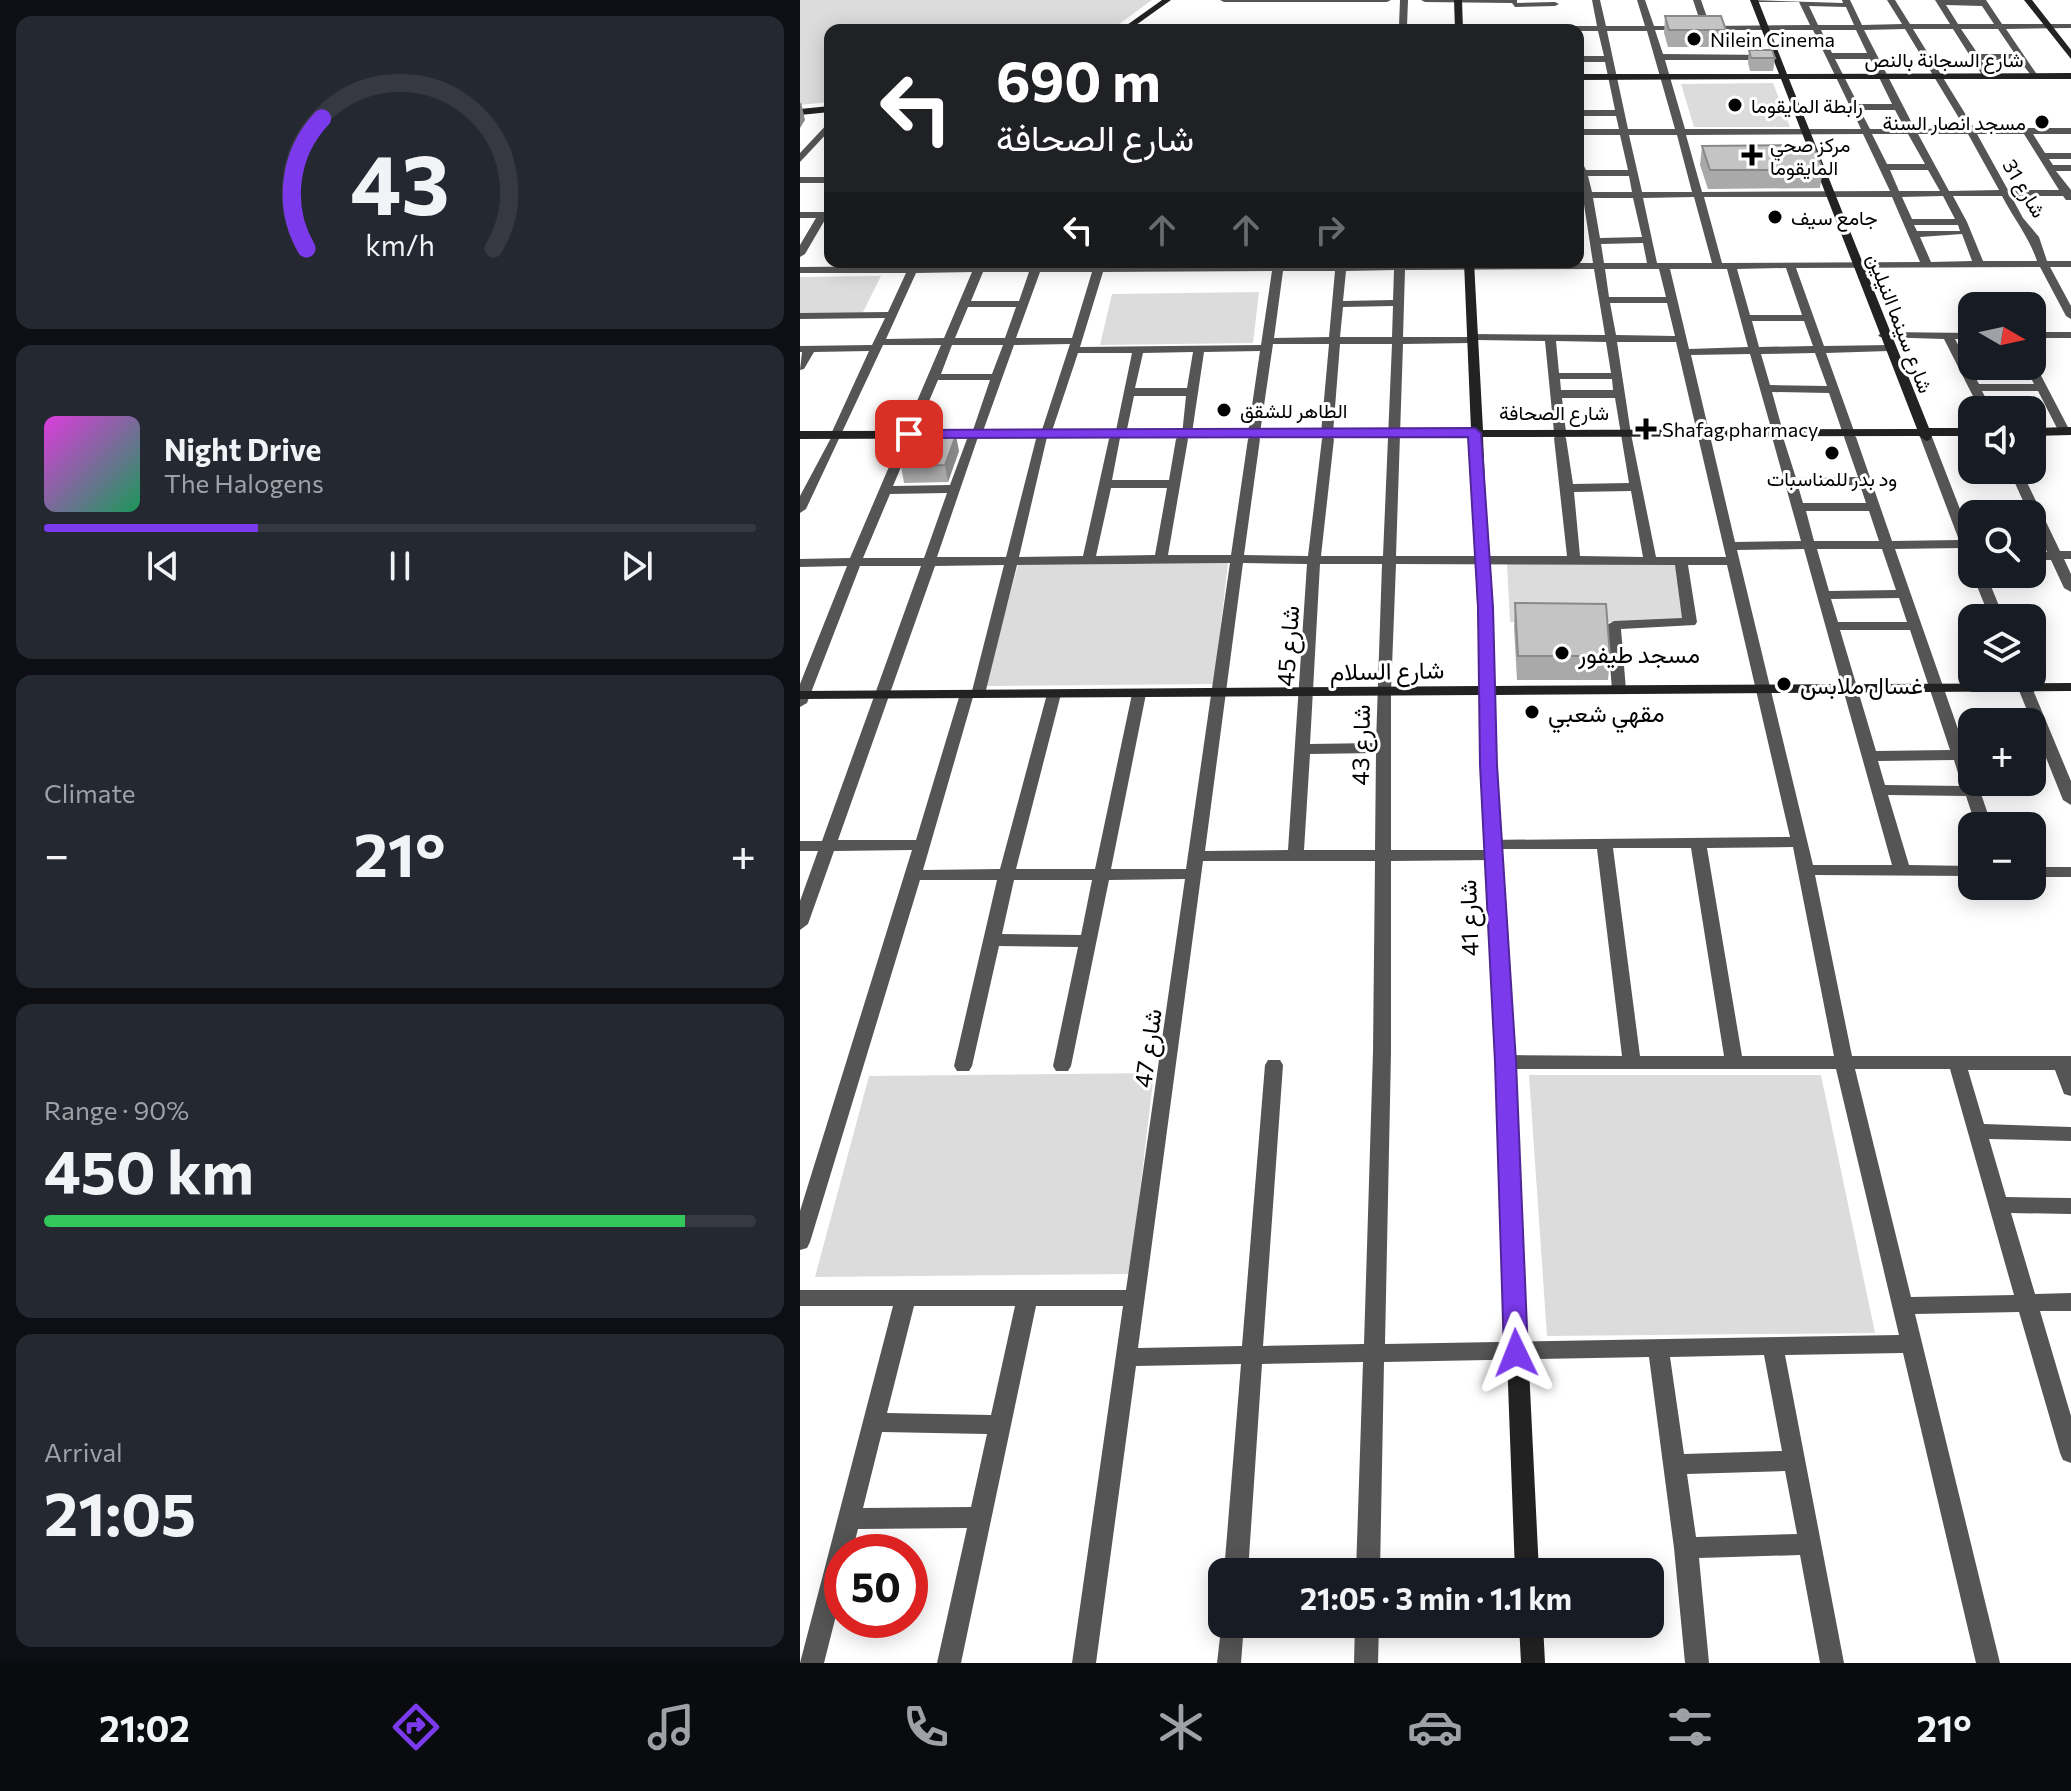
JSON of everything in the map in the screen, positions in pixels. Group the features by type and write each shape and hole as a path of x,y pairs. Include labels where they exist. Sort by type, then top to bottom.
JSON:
{"street":[{"path":"1142,24 1167,0"},
{"path":"1136,24 1174,0"},
{"path":"1219,24 1224,0 1387,0"},
{"path":"1263,24 1266,0"},
{"path":"1311,24 1314,0"},
{"path":"1362,24 1364,0"},
{"path":"1404,0 1404,24"},
{"path":"1425,0 1554,2 1558,24"},
{"path":"1458,0 1458,24"},
{"path":"1596,0 1647,240 1671,300 1766,689 1844,1063 1988,1663"},
{"path":"1641,0 1666,77 1718,266"},
{"path":"1697,0 1707,28"},
{"path":"1754,0 1802,0 1837,77 1884,167 1927,265"},
{"name":"شارع سينما النيلين","path":"1754,0 1925,434"},
{"name":"شارع 31","path":"1891,0 1971,131 2019,219 2034,237 2043,264 2071,316"},
{"path":"2028,0 2071,56"},
{"path":"1514,2 1516,24"},
{"path":"1804,4 1847,2 1896,102 1946,192 1979,265"},
{"path":"1940,2 1983,2 2034,76"},
{"path":"1940,2 1987,76"},
{"path":"1584,28 2071,26"},
{"path":"1968,47 2014,46"},
{"path":"1826,51 1872,51"},
{"path":"1660,57 1775,57"},
{"path":"1974,57 2021,57"},
{"path":"1584,59 1608,59"},
{"name":"شارع السجانة بالنص","path":"1584,77 2071,76"},
{"path":"1851,102 1896,102"},
{"path":"800,110 824,108"},
{"path":"1584,113 1620,113"},
{"path":"1584,132 2071,131"},
{"path":"2027,132 2069,196"},
{"path":"800,159 824,133"},
{"path":"1878,156 1925,156"},
{"path":"2042,156 2071,156"},
{"path":"1884,167 1932,167"},
{"path":"2049,168 2071,168"},
{"path":"1584,173 1633,173"},
{"path":"800,180 824,180"},
{"path":"1584,195 2005,192 2069,196"},
{"path":"800,215 824,215"},
{"path":"800,254 824,218"},
{"path":"1584,219 1594,241 1650,561"},
{"path":"1907,222 1964,228"},
{"path":"1912,234 1964,228"},
{"path":"1594,241 1647,240"},
{"path":"1584,267 2071,264"},
{"path":"1790,265 1958,752"},
{"path":"1731,266 1902,870"},
{"path":"800,270 826,268"},
{"path":"800,509 913,268"},
{"path":"800,924 1036,268 957,268"},
{"path":"800,1242 1013,560 1044,436 1097,280 1098,268"},
{"name":"شارع 47","path":"1084,1663 1278,268"},
{"name":"شارع 45","path":"1296,856 1314,560 1328,436 1341,268"},
{"name":"شارع 43","path":"1368,1558 1382,1052 1384,692 1400,268"},
{"name":"شارع 41","path":"1469,268 1526,1558"},
{"path":"801,698 979,269"},
{"path":"1605,300 1671,300"},
{"path":"1337,304 1396,303"},
{"path":"964,304 1023,304"},
{"path":"800,316 891,315"},
{"path":"1744,318 1807,318"},
{"path":"1884,335 1958,336"},
{"path":"2046,335 2071,335"},
{"path":"1948,336 1980,396"},
{"path":"1550,337 1574,560"},
{"path":"800,367 805,349 948,341 1010,341 1138,349 1550,337 1754,351 1889,348"},
{"path":"1161,559 1199,348"},
{"path":"1089,559 1138,349"},
{"path":"1555,376 1617,376"},
{"path":"933,377 997,377"},
{"path":"2038,380 2069,436"},
{"path":"1976,388 2042,387"},
{"path":"1766,388 1834,390"},
{"path":"1129,392 1192,392"},
{"path":"1557,394 1620,394"},
{"path":"1925,434 1958,521"},
{"name":"شارع الصحافة","path":"800,437 1958,434"},
{"path":"2046,435 2069,436"},
{"path":"1791,482 1866,481"},
{"path":"1105,484 1173,484"},
{"path":"2022,484 2071,588"},
{"path":"1567,488 1635,487"},
{"path":"886,490 954,489"},
{"path":"1799,507 1875,507"},
{"path":"800,563 1089,559 1650,561 1808,545 1888,545 1958,552"},
{"path":"2046,555 2071,555"},
{"path":"1619,690 1614,625 1690,622 1681,560"},
{"path":"1823,595 1904,594"},
{"path":"1832,626 1914,626"},
{"name":"شارع السلام","path":"2046,685 2071,687"},
{"name":"شارع السلام","path":"801,698 1958,687"},
{"path":"2027,692 2071,800"},
{"path":"963,1066 1007,874 1054,694"},
{"path":"1062,1066 1139,694"},
{"path":"1302,749 1384,748"},
{"path":"1870,756 1958,755"},
{"path":"1879,790 1958,791"},
{"path":"1698,842 1734,1063"},
{"path":"913,875 1101,874 1296,856 1382,855 1604,843 1799,842"},
{"path":"1604,843 1632,1063"},
{"path":"800,846 923,845"},
{"path":"1806,870 1958,871"},
{"path":"2046,872 2071,872"},
{"path":"991,940 1087,941"},
{"path":"1505,1062 2066,1063 2071,1089"},
{"path":"1957,1063 2026,1302 2066,1421 2071,1453"},
{"path":"1237,1558 1274,1065"},
{"path":"1977,1131 2071,1134"},
{"path":"1998,1205 2071,1206"},
{"path":"800,1298 1136,1298"},
{"path":"812,1663 906,1298"},
{"path":"949,1663 1027,1298"},
{"path":"1903,1306 2071,1302"},
{"path":"1127,1357 1516,1353 1912,1344"},
{"path":"1773,1346 1832,1663"},
{"path":"1658,1349 1676,1464 1697,1663"},
{"path":"873,1422 1000,1425"},
{"path":"1676,1464 1794,1461"},
{"path":"848,1519 980,1517"},
{"path":"1686,1548 1809,1544"},
{"path":"1229,1663 1231,1638"},
{"path":"1366,1663 1367,1638"},
{"path":"1532,1638 1533,1663"}],"shaded area":[{"path":"800,0 1152,0 1119,24 824,24 824,103 800,105"},
{"name":"رابطة المايقوما","path":"1773,83 1790,127 1694,127 1681,84"},
{"path":"881,276 862,314 800,314 800,277"},
{"path":"1259,292 1253,343 1100,345 1112,294"},
{"path":"1228,563 1214,684 985,686 1018,565"},
{"path":"1507,564 1679,564 1690,622 1510,622"},
{"path":"1154,1073 1130,1274 815,1277 869,1076"},
{"path":"1529,1075 1821,1075 1875,1333 1547,1336"}],"building":[{"path":"1665,16 1721,16 1726,30 1669,30"},
{"path":"1749,50 1772,50 1775,58 1751,58"},
{"name":"مركز صحي المايقوما","path":"1813,145 1823,170 1710,170 1702,146"},
{"path":"913,435 956,435 945,465 901,466"},
{"path":"1515,603 1606,604 1610,656 1518,656"}],"place":[{"name":"Nilein Cinema","path":"1694,39"},
{"name":"رابطة المايقوما","path":"1735,105"},
{"name":"مسجد انصار السنة","path":"2042,122"},
{"name":"مركز صحي المايقوما","path":"1752,155"},
{"name":"جامع سيف","path":"1775,217"},
{"name":"الطاهر للشقق","path":"1224,410"},
{"name":"Shafag pharmacy","path":"1646,429"},
{"name":"ود بدر للمناسبات","path":"1832,453"},
{"name":"مسجد طيفور","path":"1562,653"},
{"name":"غسال ملابس","path":"1784,684"},
{"name":"مقهي شعبي","path":"1532,712"}],"route":[{"path":"909,434 1475,433 1486,607 1488,765 1505,1062 1516,1353"}]}
